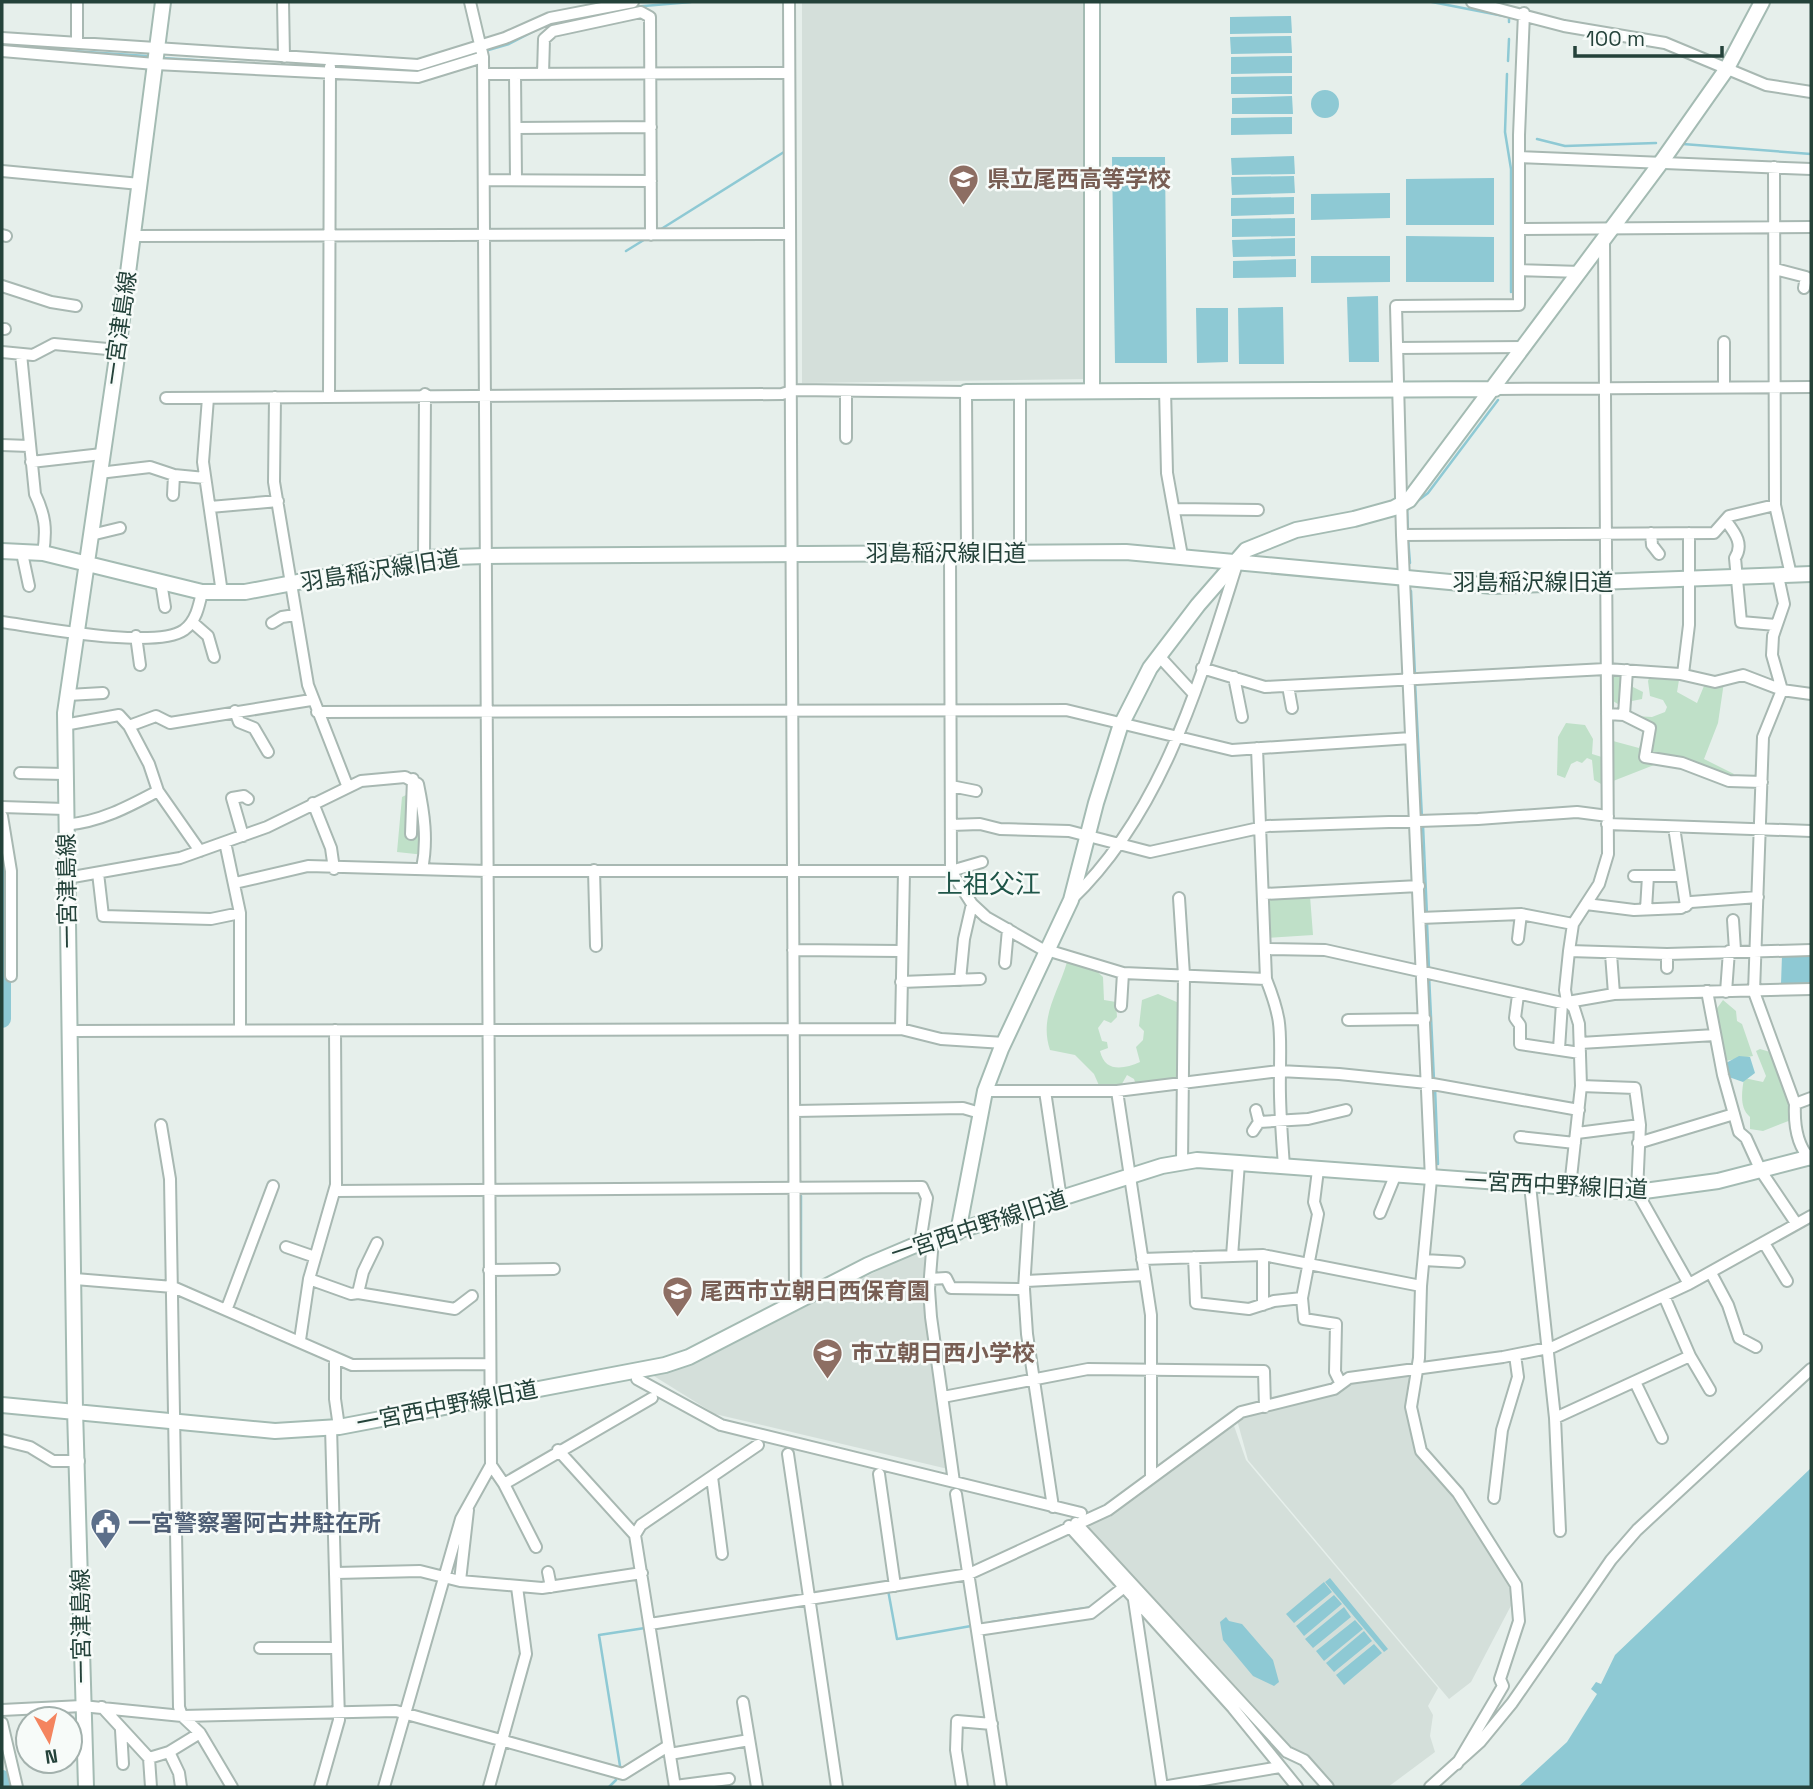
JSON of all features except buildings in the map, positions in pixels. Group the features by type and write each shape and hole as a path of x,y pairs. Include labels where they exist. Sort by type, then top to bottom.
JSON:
{"street":[{"path":"77,2 77,42"},
{"name":"一宮津島線","path":"82,1705 65,725 118,351 163,2"},
{"path":"284,2 284,57"},
{"path":"384,1787 443,1578 468,1504 491,1465 483,74 482,52 470,2"},
{"path":"2,38 77,42 156,57 330,74 418,77 482,52 550,19 597,5 633,2"},
{"path":"789,2 795,1302"},
{"path":"1092,2 1093,390"},
{"path":"1479,2 1583,30 1665,43 1766,85 1811,92"},
{"path":"1072,900 1122,721 1159,656 1219,579 1246,551 1296,530 1354,519 1401,505 1409,500 1436,468 1662,161 1726,70 1762,2"},
{"path":"543,74 544,39 553,32 640,12 650,17 651,234"},
{"path":"1457,1765 1503,1686 1500,1679 1517,1631 1520,1606 1510,1570 1458,1493 1421,1451 1411,1407 1417,1368 1431,1179 1402,535 1396,306 1519,305 1524,13"},
{"path":"2,51 156,57 284,57 418,65 482,52"},
{"path":"330,60 330,396"},
{"path":"483,74 789,73"},
{"path":"516,74 516,180"},
{"path":"516,128 651,127"},
{"path":"1520,157 1811,169"},
{"path":"1774,167 1775,505 1784,575 1784,604 1776,625 1772,655 1782,690 1763,737 1754,992 1795,1104 1794,1126 1804,1153 1811,1158"},
{"path":"2,171 140,184"},
{"path":"484,180 651,181"},
{"path":"1520,229 1811,227"},
{"path":"133,236 790,234"},
{"path":"1559,1049 1573,925 1605,870 1608,820 1604,242"},
{"path":"1775,269 1806,277 1804,288"},
{"path":"1520,270 1581,272"},
{"path":"2,286 51,302 76,306"},
{"path":"1724,342 1724,387"},
{"path":"2,352 33,355 54,344 118,351"},
{"path":"1397,348 1525,347"},
{"path":"22,354 30,462 35,494 44,514 47,530 44,553"},
{"path":"166,398 425,394 782,394 790,391 1811,387"},
{"path":"1165,389 1167,473 1182,556"},
{"path":"846,391 846,438"},
{"path":"966,391 967,553"},
{"path":"1020,391 1020,552"},
{"path":"424,558 425,394"},
{"path":"275,397 274,482 289,584 311,700 347,785"},
{"path":"208,398 203,461 222,593"},
{"path":"2,444 29,446"},
{"path":"30,462 102,454"},
{"path":"99,474 150,467 174,475 205,478"},
{"path":"173,495 174,475"},
{"path":"210,507 278,501"},
{"path":"1402,535 1714,533 1729,516 1775,505"},
{"path":"1175,509 1258,510"},
{"path":"1726,521 1738,540 1740,550 1735,558 1741,622 1776,625"},
{"path":"91,535 120,528"},
{"path":"1651,533 1652,545 1659,554"},
{"path":"1684,674 1689,625 1689,533"},
{"name":"羽島稲沢線旧道","path":"2,551 44,553 202,592 222,593 289,584 424,558 486,556 1126,552 1493,586 1811,574"},
{"path":"22,553 29,586"},
{"path":"950,553 951,871 972,904 986,917 1047,948 1124,973 1266,979"},
{"path":"958,1232 985,1091 1004,1043 1072,900 1115,846 1155,787 1193,693 1238,561"},
{"path":"161,582 168,601"},
{"path":"2,622 76,634 136,636 181,632 192,622 202,592"},
{"path":"272,624 282,617 295,615"},
{"path":"192,622 208,636 214,657"},
{"path":"136,636 139,665"},
{"path":"1159,656 1193,693"},
{"path":"1202,668 1265,687 1606,669 1684,674 1715,682 1743,676 1782,690 1811,694"},
{"path":"1624,715 1627,670"},
{"path":"1234,677 1242,717"},
{"path":"1288,686 1292,708"},
{"path":"68,695 103,693"},
{"path":"129,726 156,716 170,723 311,700"},
{"path":"317,712 1066,710 1122,721 1232,750 1411,738"},
{"path":"235,711 239,722 254,728 268,752"},
{"path":"1607,713 1624,715 1650,727 1645,757 1682,763 1729,782 1762,782"},
{"path":"65,725 119,715 129,726 149,764 158,791 200,851"},
{"path":"1257,748 1266,979 1277,1008 1282,1032 1279,1072 1284,1167"},
{"path":"20,773 64,774"},
{"path":"67,878 200,851 243,836 347,785 405,776 418,784 426,834 422,869"},
{"path":"411,834 412,779"},
{"path":"951,786 976,791"},
{"path":"65,825 86,823 125,809 158,791"},
{"path":"243,836 232,798 244,796 248,799"},
{"path":"313,803 331,848 334,869"},
{"path":"2,807 65,809"},
{"path":"951,825 980,824 1000,829 1088,835 1115,846 1150,852 1260,828 1577,812 1608,820 1674,827 1811,831"},
{"path":"2,816 11,871 11,976"},
{"path":"1674,827 1686,906"},
{"path":"225,842 240,913 240,1030"},
{"path":"235,883 308,866 334,869 487,871 951,871 982,862"},
{"path":"594,870 596,946"},
{"path":"901,1030 900,951 904,871"},
{"path":"98,873 103,916 211,919 240,913"},
{"path":"1634,876 1681,876"},
{"path":"1646,909 1648,876"},
{"path":"1264,894 1419,886"},
{"path":"1587,904 1646,909 1686,906 1691,902 1758,897"},
{"path":"1179,898 1184,975 1182,1162"},
{"path":"960,980 964,939 972,904"},
{"path":"1420,918 1521,914 1573,925"},
{"path":"1518,939 1521,914"},
{"path":"1726,992 1732,951 1732,920"},
{"path":"1005,963 1008,929"},
{"path":"793,950 900,951"},
{"path":"1266,950 1325,950 1518,995 1565,1002 1614,994 1811,989"},
{"path":"1569,951 1667,954 1811,950"},
{"path":"1611,954 1614,994"},
{"path":"1667,954 1667,968"},
{"path":"1121,1006 1124,973"},
{"path":"901,982 980,979"},
{"path":"1707,991 1739,1132 1746,1138 1761,1171 1796,1223"},
{"path":"1518,995 1515,1018 1520,1025 1520,1044 1559,1049 1715,1035"},
{"path":"1565,1002 1574,1008 1580,1048 1581,1086 1570,1186"},
{"path":"1348,1020 1425,1019"},
{"path":"300,1340 309,1279 335,1191 335,1030"},
{"path":"70,1031 901,1030 941,1039 1004,1043"},
{"path":"985,1091 1117,1091 1279,1072 1339,1073 1427,1083 1579,1110"},
{"path":"1581,1086 1635,1087 1640,1125 1637,1192 1689,1284"},
{"path":"1045,1091 1061,1199"},
{"path":"1117,1091 1151,1315 1151,1477"},
{"path":"1795,1104 1811,1098"},
{"path":"795,1111 963,1108 980,1113"},
{"path":"1256,1110 1256,1127 1281,1120 1308,1119 1346,1110"},
{"path":"1638,1143 1734,1114"},
{"path":"161,1125 170,1179 173,1421 182,1716 200,1733 232,1787"},
{"path":"1520,1137 1576,1138 1640,1125"},
{"name":"一宮西中野線旧道","path":"2,1405 275,1431 335,1427 677,1361 795,1302 927,1241 1182,1162 1239,1163 1637,1192 1683,1188 1811,1158"},
{"path":"1232,1256 1239,1163"},
{"path":"1318,1170 1314,1202 1318,1214 1301,1298 1304,1319 1336,1324 1335,1372 1340,1382"},
{"path":"1380,1213 1395,1176"},
{"path":"1530,1185 1555,1418 1560,1531"},
{"path":"228,1308 273,1186"},
{"path":"335,1191 794,1190 922,1187 927,1198 931,1317 954,1482"},
{"path":"1029,1210 1025,1285 1031,1381 1053,1507"},
{"path":"650,1624 968,1574 1075,1521 1108,1510 1237,1414 1334,1389 1349,1378 1548,1348 1711,1273 1811,1216"},
{"path":"358,1293 363,1272 377,1243"},
{"path":"1764,1243 1787,1281"},
{"path":"286,1247 316,1257"},
{"path":"1142,1259 1263,1255 1421,1286"},
{"path":"1263,1255 1263,1305"},
{"path":"1194,1257 1196,1303 1249,1309 1301,1298"},
{"path":"1424,1260 1460,1262"},
{"path":"489,1270 554,1269"},
{"path":"1711,1273 1728,1305 1739,1338 1756,1347"},
{"path":"930,1279 946,1278 951,1288 1144,1275"},
{"path":"75,1279 173,1287 228,1308 352,1365 490,1364"},
{"path":"309,1279 351,1294 455,1309 472,1296"},
{"path":"1664,1296 1689,1356 1710,1390"},
{"path":"1494,1499 1502,1430 1518,1377 1515,1354"},
{"path":"1555,1418 1689,1356"},
{"path":"320,1787 339,1720 334,1478 335,1359"},
{"path":"943,1397 1088,1368 1264,1371 1265,1407"},
{"path":"1430,1787 1457,1765 1512,1703 1611,1560 1637,1530 1811,1369"},
{"path":"637,1379 720,1424 1053,1507 1075,1521 1287,1752 1304,1760 1328,1787"},
{"path":"1635,1382 1662,1438"},
{"path":"504,1484 558,1450 652,1398"},
{"path":"2,1440 30,1447 53,1461 79,1461"},
{"path":"635,1535 641,1525 758,1445"},
{"path":"558,1450 635,1535 675,1786 729,1779"},
{"path":"789,1454 807,1599 837,1787"},
{"path":"491,1465 504,1484 536,1548"},
{"path":"879,1474 895,1586"},
{"path":"712,1477 722,1554"},
{"path":"334,1478 347,1483"},
{"path":"956,1494 1001,1787"},
{"path":"460,1581 468,1504"},
{"path":"1075,1521 1123,1588 1233,1708 1297,1787"},
{"path":"336,1573 420,1572 460,1581 517,1587 551,1587 642,1573"},
{"path":"548,1572 551,1587"},
{"path":"489,1787 526,1654 517,1587"},
{"path":"977,1630 1091,1613 1123,1588"},
{"path":"1133,1598 1162,1787 1280,1767"},
{"path":"260,1648 337,1648"},
{"path":"743,1702 757,1787"},
{"path":"84,1706 182,1716 338,1711 405,1712 623,1774 669,1750 749,1740"},
{"path":"102,1707 149,1758 151,1787"},
{"path":"962,1787 956,1750 957,1721 992,1724"},
{"path":"2,1723 17,1787"},
{"path":"121,1730 123,1764"},
{"path":"149,1758 169,1752 200,1733"},
{"name":"一宮津島線","path":"84,1746 86,1787"},
{"path":"169,1752 179,1773 181,1787"}],"shaded area":[{"path":"802,2 1084,2 1087,379 802,383"},
{"path":"923,1248 928,1253 923,1290 948,1469 715,1414 649,1373 691,1364"},
{"path":"1405,1373 1410,1379 1407,1411 1419,1456 1457,1500 1516,1596 1471,1682 1449,1699 1248,1460 1237,1420 1337,1391 1342,1384"},
{"path":"1233,1423 1246,1460 1438,1688 1428,1706 1433,1715 1430,1736 1435,1752 1388,1787 1335,1787 1316,1767 1289,1747 1084,1526"}],"green space":[{"path":"1615,670 1624,672 1629,685 1643,692 1642,699 1632,701 1630,709 1635,716 1652,717 1665,712 1667,707 1663,700 1650,696 1648,681 1651,673 1675,674 1679,680 1677,692 1697,703 1706,681 1724,682 1718,723 1704,759 1734,774 1731,778 1674,765 1654,765 1603,785 1594,780 1592,760 1587,758 1582,763 1577,761 1571,764 1565,778 1557,775 1558,737 1566,723 1585,725 1593,739 1592,754 1605,758 1613,741 1639,748 1645,730 1626,709 1613,701 1610,676"},
{"path":"412,792 422,802 425,855 397,852 402,797"},
{"path":"1266,894 1310,896 1313,935 1268,938"},
{"path":"1076,961 1091,966 1103,977 1104,1000 1116,1002 1117,1017 1111,1023 1104,1020 1098,1028 1102,1041 1107,1042 1108,1048 1100,1051 1102,1058 1111,1066 1122,1067 1140,1062 1136,1047 1143,1040 1144,1031 1139,1026 1142,1000 1158,994 1179,1003 1179,1078 1137,1088 1134,1079 1127,1075 1119,1089 1101,1090 1094,1074 1075,1055 1050,1050 1047,1027 1051,1005 1067,962"},
{"path":"1723,1000 1736,1011 1737,1021 1742,1024 1753,1056 1725,1061 1715,1011"},
{"path":"1760,1049 1770,1052 1786,1094 1791,1120 1763,1131 1750,1129 1750,1117 1744,1109 1742,1099 1744,1078 1763,1082 1766,1076 1756,1051"}],"water":[{"path":"1291,16 1292,33 1230,34 1230,17"},
{"path":"1291,36 1292,53 1231,54 1230,37"},
{"path":"1292,56 1292,73 1231,74 1231,57"},
{"path":"1292,76 1292,94 1231,94 1231,77"},
{"path":"1325,90 1335,94 1339,104 1335,114 1325,118 1315,114 1311,104 1315,94"},
{"path":"1292,96 1293,114 1232,114 1232,98"},
{"path":"1292,117 1292,134 1231,135 1231,118"},
{"path":"1294,156 1295,174 1232,175 1231,158"},
{"path":"1112,157 1165,157 1167,363 1115,363"},
{"path":"1294,176 1295,193 1232,195 1231,177"},
{"path":"1494,178 1494,225 1406,225 1406,179"},
{"path":"1390,193 1390,218 1311,220 1311,194"},
{"path":"1294,197 1294,214 1231,216 1231,198"},
{"path":"1295,218 1295,236 1232,237 1232,219"},
{"path":"1406,236 1494,237 1494,282 1406,282"},
{"path":"1295,238 1295,256 1233,257 1232,240"},
{"path":"1311,256 1390,256 1390,282 1311,283"},
{"path":"1296,259 1296,277 1233,278 1233,261"},
{"path":"1378,296 1379,362 1349,362 1347,297"},
{"path":"1283,307 1284,364 1239,364 1238,308"},
{"path":"1196,308 1228,308 1228,362 1197,363"},
{"path":"1811,954 1811,983 1781,984 1782,955"},
{"path":"1739,1056 1750,1057 1755,1073 1743,1082 1726,1076 1726,1063"},
{"path":"1811,1468 1811,1787 1518,1787 1567,1742 1597,1694 1591,1689 1596,1682 1601,1684 1615,1655"},
{"path":"1330,1578 1388,1649 1384,1652 1325,1582"},
{"path":"1324,1582 1332,1592 1294,1623 1286,1614"},
{"path":"1334,1595 1342,1604 1304,1636 1296,1626"},
{"path":"1344,1607 1351,1617 1313,1648 1305,1639"},
{"path":"1226,1617 1229,1621 1242,1624 1273,1660 1279,1682 1274,1686 1253,1676 1223,1640 1220,1622"},
{"path":"1355,1620 1363,1629 1324,1661 1316,1651"},
{"path":"1364,1631 1372,1641 1334,1672 1326,1663"},
{"path":"1374,1644 1382,1653 1344,1685 1336,1675"}],"waterway":[{"path":"82,2 82,36"},
{"path":"632,7 691,2"},
{"path":"1432,2 1509,17 1509,22"},
{"path":"485,51 509,44 544,26"},
{"path":"1508,61 1509,39"},
{"path":"28,48 147,56"},
{"path":"451,61 478,53"},
{"path":"162,58 274,65"},
{"path":"390,70 422,71"},
{"path":"1507,74 1505,132 1511,169 1511,292"},
{"path":"1537,139 1565,146 1656,143"},
{"path":"1683,144 1811,154"},
{"path":"658,231 784,152"},
{"path":"626,251 647,238"},
{"path":"1408,531 1407,509 1428,493 1498,400"},
{"path":"1408,538 1410,563"},
{"path":"1411,591 1415,675"},
{"path":"1415,682 1422,818"},
{"path":"1423,825 1427,916"},
{"path":"2,874 2,1019"},
{"path":"1427,923 1429,969"},
{"path":"1429,975 1434,1080"},
{"path":"1435,1087 1438,1164"},
{"path":"801,1196 801,1282"},
{"path":"888,1590 897,1639 971,1626"},
{"path":"992,1622 1093,1607"},
{"path":"620,1766 599,1635 645,1628"},
{"path":"2,1779 4,1787"},
{"path":"609,1787 616,1780"}],"place":[{"name":"県立尾西高等学校","path":"964,206"},
{"name":"尾西市立朝日西保育園","path":"677,1318"},
{"name":"市立朝日西小学校","path":"828,1380"},
{"name":"一宮警察署阿古井駐在所","path":"105,1550"}],"district":[{"name":"上祖父江","path":"989,884"}]}
